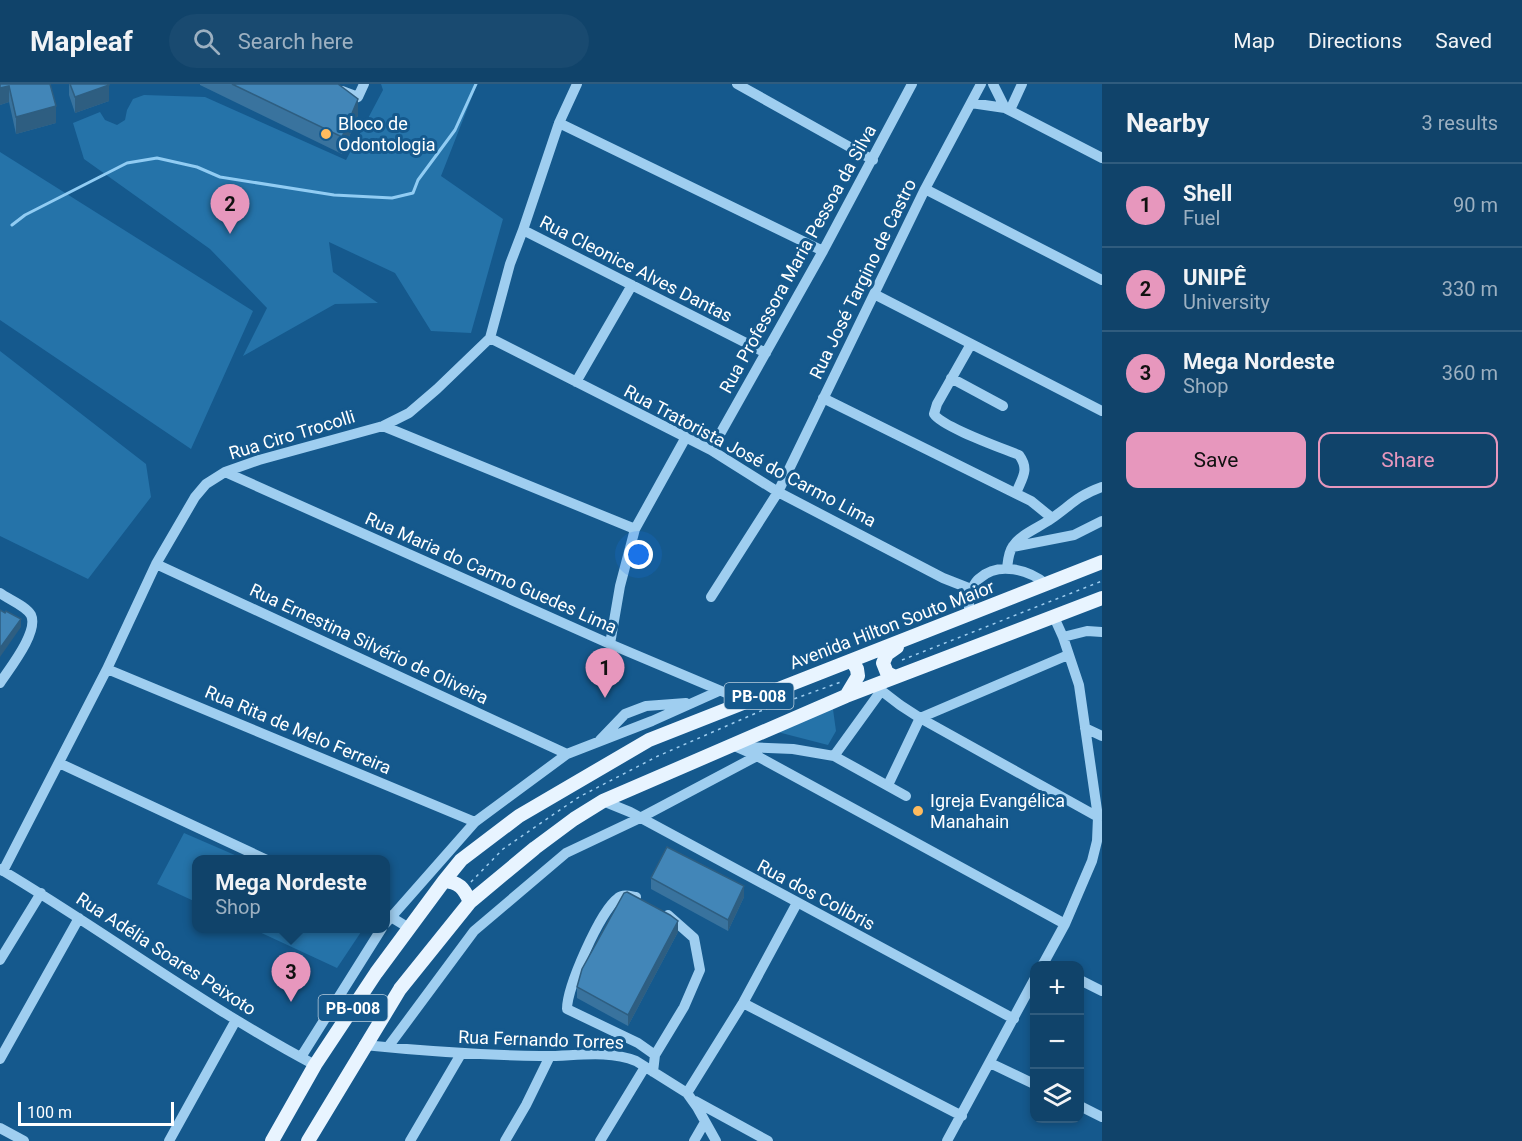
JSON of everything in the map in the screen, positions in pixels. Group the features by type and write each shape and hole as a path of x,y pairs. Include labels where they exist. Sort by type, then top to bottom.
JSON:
{"main road":[{"name":"Avenida Hilton Souto Maior","path":"272,1141 315,1065 444,881 461,860 519,816 649,740 1102,562"},
{"name":"PB-008","path":"308,1141 364,1045 400,989 470,902 574,819 603,801 736,746 846,696 877,688 895,677 1102,598"},
{"path":"895,677 884,669 884,658 906,640"},
{"path":"846,696 858,676 852,661"},
{"path":"444,881 458,884 470,902"}],"street":[{"path":"342,91 362,99 364,84"},
{"name":"Rua Ciro Trocolli","path":"1,870 107,669 156,564 195,497 206,483 225,472 259,460 383,426 416,407 463,366 490,338 510,264 559,123 577,84"},
{"path":"737,84 873,160"},
{"name":"Rua Professora Maria Pessoa da Silva","path":"711,450 873,160 912,84"},
{"name":"Rua José Targino de Castro","path":"711,597 778,492 925,189 981,84"},
{"path":"993,84 1007,109"},
{"path":"1007,109 1022,84"},
{"path":"971,102 1007,109 1102,158"},
{"path":"559,123 823,251"},
{"path":"925,189 1102,280"},
{"name":"Rua Cleonice Alves Dantas","path":"523,230 766,353"},
{"path":"576,382 632,285"},
{"path":"874,294 1102,411"},
{"name":"Rua Tratorista José do Carmo Lima","path":"490,338 711,450 778,492 943,578 971,589"},
{"path":"971,344 937,404 934,414 936,418 954,427 1019,455 1025,463 1025,471 1016,493"},
{"path":"951,378 1003,406"},
{"path":"823,398 1016,493 1043,509 1052,518"},
{"path":"383,426 635,529"},
{"path":"609,644 620,586 635,529 686,437"},
{"name":"Rua Maria do Carmo Guedes Lima","path":"225,472 609,644 746,701"},
{"path":"1007,569 1008,556 1020,538 1052,518 1075,499 1102,487"},
{"path":"1013,547 1074,535 1102,521"},
{"name":"Rua Ernestina Silvério de Oliveira","path":"156,564 567,754"},
{"path":"969,615 971,589 980,578 992,571 1007,569 1023,571 1036,576 1046,584"},
{"path":"0,593 31,615 32,628 0,683"},
{"path":"1047,961 1097,864 1098,817 1079,685 1054,616"},
{"path":"1063,637 1087,631 1102,632"},
{"path":"888,785 920,718 1068,655"},
{"name":"Rua Rita de Melo Ferreira","path":"107,669 475,822"},
{"path":"834,756 877,688 920,718 1098,817"},
{"path":"390,915 475,822 567,754 652,722 719,691"},
{"path":"598,742 625,714 646,706 695,702"},
{"path":"1085,728 1102,736"},
{"path":"736,746 793,749 834,756 906,796"},
{"path":"736,746 1065,924"},
{"path":"387,1047 474,931 566,853 640,818 757,756"},
{"path":"59,763 256,855"},
{"name":"Rua dos Colibris","path":"603,801 640,818 1014,1018"},
{"name":"Rua Adélia Soares Peixoto","path":"1,870 41,893 236,1020 315,1065"},
{"path":"0,960 41,893"},
{"path":"643,901 625,895 617,898 606,912 586,948 567,999 567,1009 638,1043 655,1055"},
{"path":"768,1141 689,1096 797,903"},
{"path":"600,1141 649,1069 684,1007 700,970 694,938 668,914 659,910"},
{"path":"0,1059 79,918"},
{"path":"390,919 409,928"},
{"path":"301,1058 379,933"},
{"path":"1084,982 1102,991"},
{"path":"947,1141 1030,989"},
{"path":"743,1003 962,1116"},
{"path":"169,1141 236,1020"},
{"name":"Rua Fernando Torres","path":"364,1045 461,1054 627,1057 689,1096 716,1141"},
{"path":"410,1141 461,1054"},
{"path":"505,1141 550,1056"},
{"path":"990,1063 1030,1082"},
{"path":"1084,1108 1102,1117"},
{"path":"694,1141 705,1122"},
{"path":"0,1128 24,1141"}],"shaded area":[{"path":"381,84 477,84 441,176 503,219 471,333 431,331 395,273 329,242 333,272 378,303 335,304 243,356 267,308 210,249 84,159 73,123 100,112 105,120 117,125 125,120 133,99 144,95 205,97 346,160 383,90"},
{"path":"0,152 253,311 191,449 0,320"},
{"path":"0,351 146,464 151,497 88,579 0,536"},
{"path":"832,702 836,731 828,745 762,728"},
{"path":"184,833 235,855 192,855 192,900 157,884"},
{"path":"262,933 360,933 337,968"}],"building":[{"path":"0,84 50,84 56,106 16,117 9,86 0,88"},
{"path":"70,84 109,84 109,85 75,97"},
{"path":"232,84 338,84 358,99 342,137"},
{"path":"0,610 21,619 0,648"},
{"path":"667,847 744,886 728,920 651,878"},
{"path":"627,892 678,921 628,1015 577,987 582,969 624,893"}],"waterway":[{"path":"12,225 25,215 127,163 157,158 197,167 220,177 334,195 392,198 413,193 418,180 455,130 476,84"}],"place":[{"name":"Bloco de Odontologia","path":"326,134"},
{"name":"UNIPÊ","path":"230,234"},
{"name":"Shell","path":"605,698"},
{"name":"Igreja Evangélica Manahain","path":"918,811"},
{"name":"Mega Nordeste","path":"291,1002"}]}
